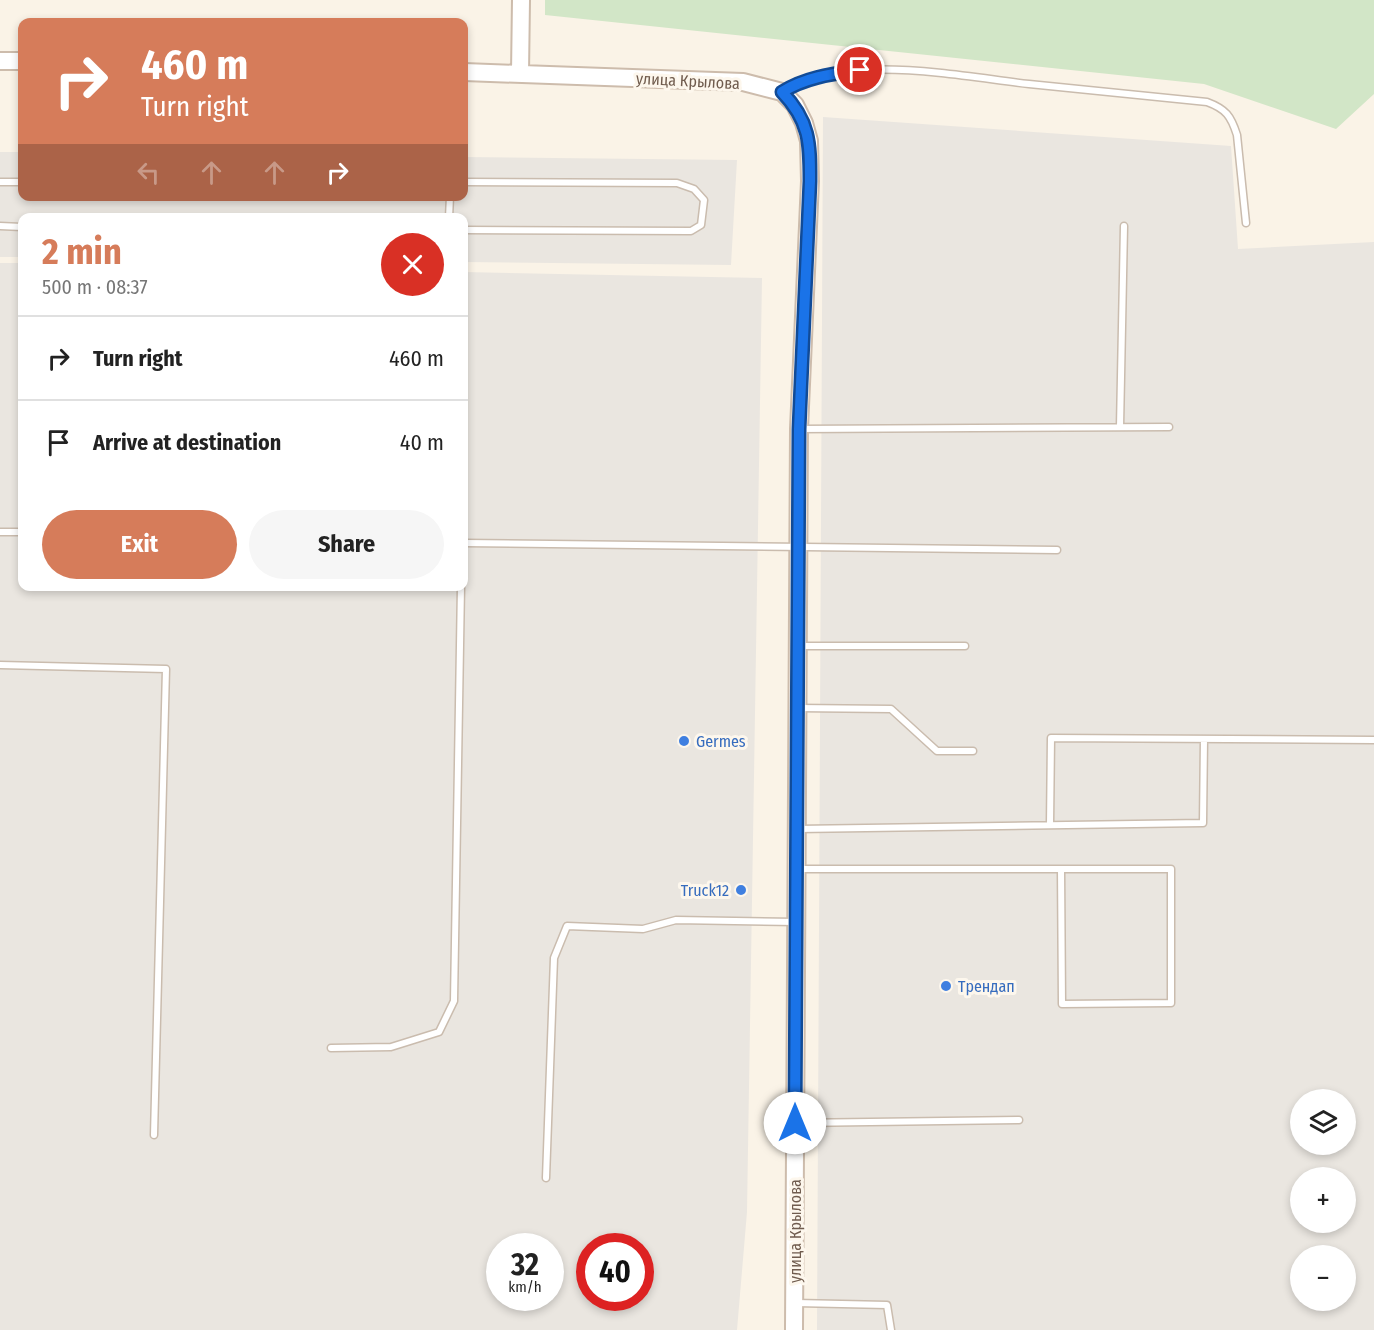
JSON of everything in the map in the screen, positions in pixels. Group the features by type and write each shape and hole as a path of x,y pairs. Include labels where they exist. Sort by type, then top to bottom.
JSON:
{"street":[{"path":"520,73 521,0"},
{"path":"0,61 18,61"},
{"name":"улица Крылова","path":"468,72 744,82 782,92 795,105 804,123 809,141 810,181 799,429 794,1330"}],"lane":[{"path":"782,92 803,81 828,74 860,70 915,72 1207,102 1221,107 1228,115 1237,135 1246,223"},
{"path":"0,182 18,182"},
{"path":"468,182 677,183 694,189 704,200 701,225 691,231 468,230"},
{"path":"0,226 18,227"},
{"path":"1120,427 1124,226"},
{"path":"799,429 1169,427"},
{"path":"0,532 18,532"},
{"path":"468,543 1057,550"},
{"path":"331,1048 391,1047 439,1032 454,1001 461,591"},
{"path":"798,646 964,646"},
{"path":"0,665 166,669 154,1135"},
{"path":"798,708 891,709 937,751 973,751"},
{"path":"1050,825 1051,738 1374,740"},
{"path":"797,829 1203,823 1204,739"},
{"path":"797,869 1060,868 1171,868 1171,1003 1062,1004 1060,868"},
{"path":"546,1178 554,958 567,926 643,929 676,920 796,922"},
{"path":"795,1123 1019,1120"},
{"path":"794,1303 887,1305 891,1330"}],"shaded area":[{"path":"823,117 1231,146 1238,249 1374,242 1374,1330 817,1330"},
{"path":"0,152 18,152 18,201 468,201 468,157 737,160 731,265 468,262 468,213 18,213 18,257 0,257"},
{"path":"0,263 18,263 18,591 468,591 468,272 762,278 747,1212 737,1330 0,1330"}],"green space":[{"path":"545,0 1374,0 1374,94 1336,129 1204,84 545,15"}],"place":[{"name":"Germes","path":"684,741"},
{"name":"Truck12","path":"741,890"},
{"name":"Трендап","path":"946,986"}],"route":[{"path":"795,1123 799,429 810,181 809,141 804,123 795,105 782,92 803,81 828,74 860,70"}]}
